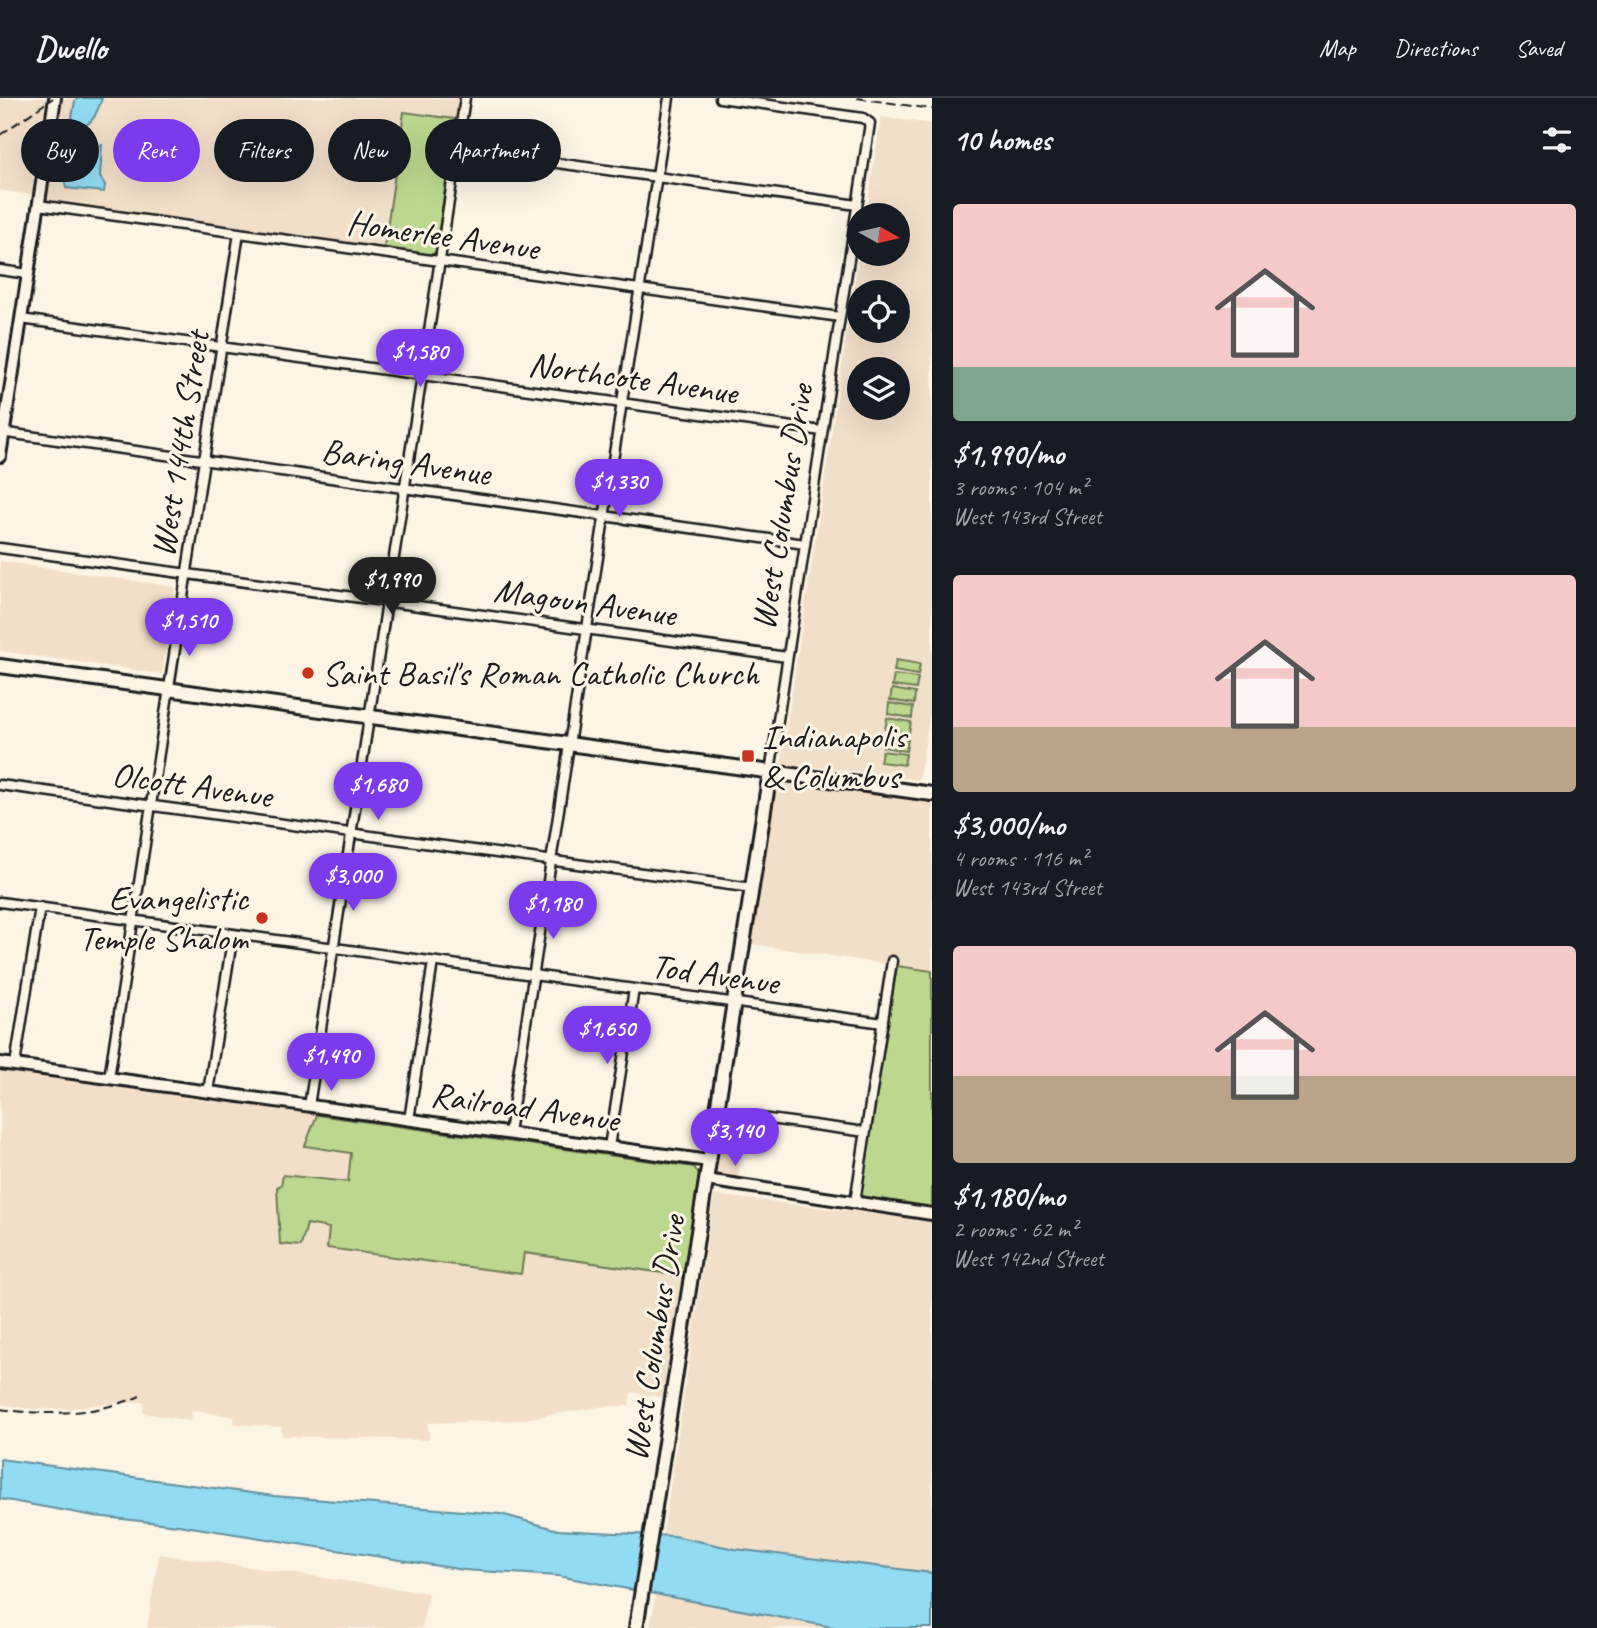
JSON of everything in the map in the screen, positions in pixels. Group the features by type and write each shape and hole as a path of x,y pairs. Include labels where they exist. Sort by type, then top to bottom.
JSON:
{"main road":[{"path":"0,666 932,794"},
{"name":"West Columbus Drive","path":"636,1628 770,772"}],"street":[{"path":"0,456 55,98"},
{"path":"462,119 465,98"},
{"path":"509,1133 669,98"},
{"name":"West Columbus Drive","path":"720,98 863,118 870,124 857,203"},
{"path":"561,164 847,204"},
{"path":"309,1106 452,182"},
{"name":"Homerlee Avenue","path":"38,205 840,317"},
{"name":"West 144th Street","path":"109,1078 239,233"},
{"name":"West Columbus Drive","path":"770,772 848,266"},
{"path":"0,270 28,274"},
{"name":"Northcote Avenue","path":"21,319 822,431"},
{"name":"Baring Avenue","path":"2,432 805,544"},
{"name":"Magoun Avenue","path":"0,548 787,657"},
{"name":"Olcott Avenue","path":"0,785 752,888"},
{"name":"Tod Avenue","path":"0,902 883,1023"},
{"path":"15,1065 40,907"},
{"path":"208,1092 233,934"},
{"path":"855,1202 892,961"},
{"path":"409,1119 433,962"},
{"path":"609,1147 634,989"},
{"name":"Railroad Avenue","path":"0,1063 709,1161"},
{"path":"717,1112 866,1132"},
{"path":"706,1180 932,1214"}],"shaded area":[{"path":"0,98 46,98 43,119 21,119 21,182 34,182 32,195 0,190"},
{"path":"459,98 455,119 404,112 403,119 328,119 328,182 394,182 384,248 46,201 49,182 99,182 99,119 58,119 61,100"},
{"path":"881,117 932,124 932,699 919,780 781,763 847,332 847,343 910,343 910,280 855,280 857,266 910,266 910,203 868,203"},
{"path":"0,561 175,587 162,674 0,651"},
{"path":"775,780 932,801 932,971 751,944"},
{"path":"0,1071 317,1115 305,1146 351,1153 348,1182 281,1185 277,1188 280,1244 306,1224 329,1227 327,1248 521,1274 524,1253 684,1276 665,1398 631,1392 629,1406 606,1406 518,1420 428,1423 429,1440 282,1436 282,1427 234,1424 234,1417 192,1410 190,1421 143,1413 144,1402 68,1409 31,1409 0,1404"},
{"path":"723,1116 747,1120 738,1177 714,1174"},
{"path":"714,1195 932,1221 932,1573 735,1549 663,1535"},
{"path":"159,1554 428,1593 422,1628 147,1628"},
{"path":"656,1592 836,1626 837,1628 650,1628"}],"green space":[{"path":"404,112 455,119 425,119 425,182 446,182 436,251 432,255 384,248 394,182 411,182 411,119 403,119"},
{"path":"896,660 920,664 918,675 894,671"},
{"path":"894,675 918,678 916,689 892,686"},
{"path":"892,689 915,693 914,704 890,700"},
{"path":"889,703 913,707 912,718 888,714"},
{"path":"887,718 911,722 909,733 885,729"},
{"path":"884,736 908,740 906,751 883,747"},
{"path":"882,751 906,754 904,765 880,762"},
{"path":"897,966 932,971 932,1209 860,1199"},
{"path":"317,1115 694,1167 699,1175 684,1276 524,1253 521,1274 327,1248 329,1228 307,1224 301,1246 280,1244 277,1187 281,1185 283,1175 348,1182 351,1153 305,1146"}],"water":[{"path":"78,98 102,98 92,119 72,119"},
{"path":"102,145 100,177 105,185 104,192 66,188 65,182 99,182 99,146"},
{"path":"0,1459 274,1496 501,1514 558,1530 674,1536 735,1549 932,1573 932,1628 837,1628 558,1576 464,1570 178,1525 94,1516 0,1499"}],"railway":[{"path":"0,135 53,98"},
{"path":"857,98 932,109"},
{"path":"0,1409 36,1413 71,1412 106,1407 140,1396"}],"place":[{"name":"Saint Basil's Roman Catholic Church","path":"308,673"},
{"name":"Indianapolis & Columbus","path":"748,756"},
{"name":"Evangelistic Temple Shalom","path":"262,918"}]}
